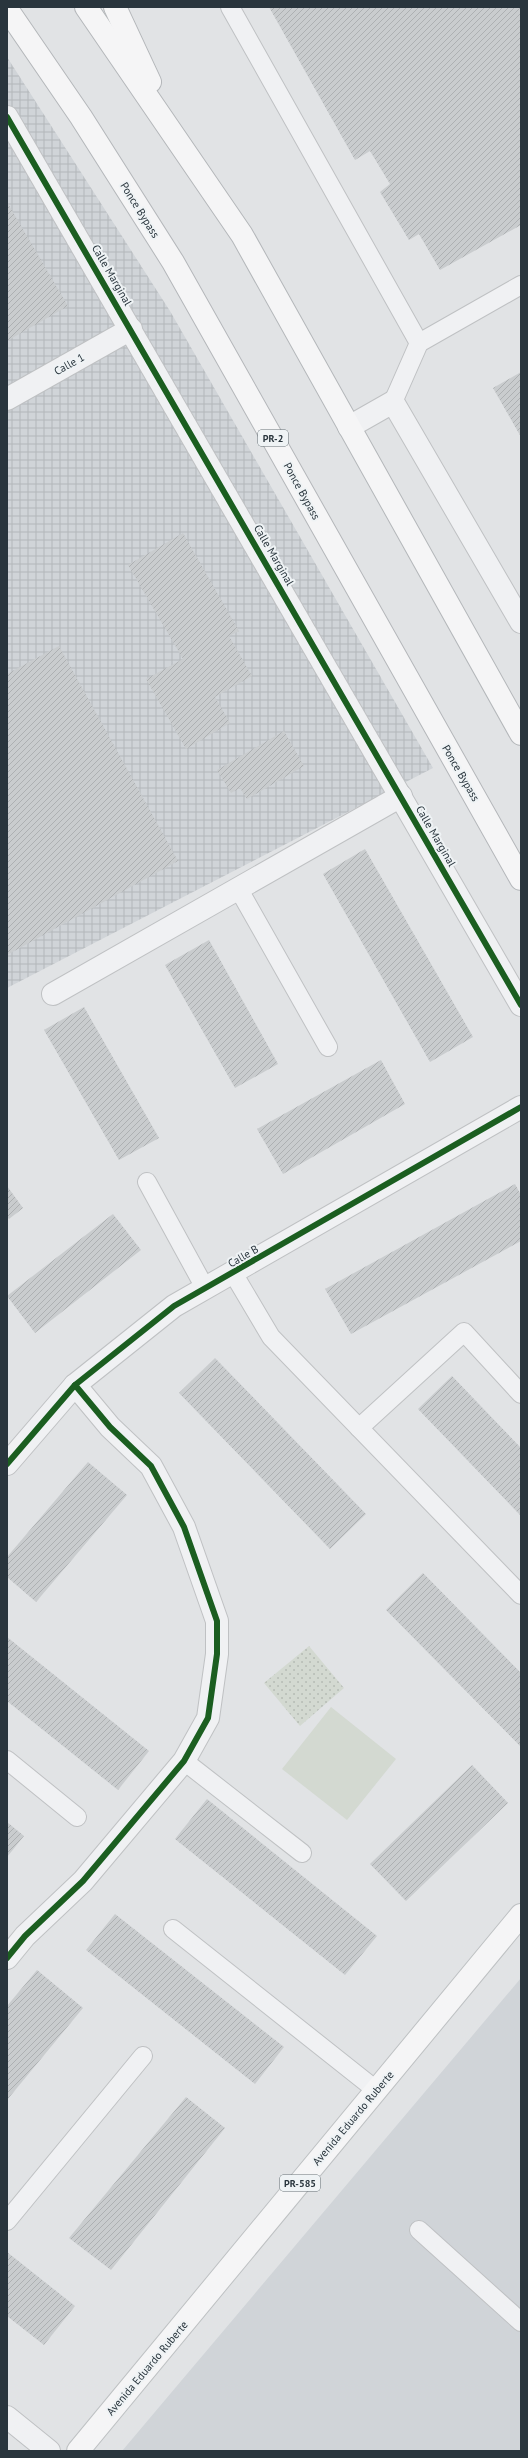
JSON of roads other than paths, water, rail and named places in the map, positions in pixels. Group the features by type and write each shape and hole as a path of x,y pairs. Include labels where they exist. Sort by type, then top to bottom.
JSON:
{"main road":[{"path":"86,7 242,235 521,734"},
{"path":"115,7 179,142"},
{"name":"Ponce Bypass","path":"7,9 81,116 173,262 521,879"},
{"name":"Avenida Eduardo Ruberte","path":"78,2451 521,1915"}],"street":[{"name":"Calle Marginal","path":"7,117 132,329 521,1005"},
{"name":"Calle 1","path":"7,399 132,329"},
{"path":"349,427 393,402 521,622"},
{"path":"53,994 401,796"},
{"name":"Calle B","path":"7,1464 75,1386 174,1306 521,1107"},
{"path":"7,1958 25,1936 83,1881 184,1761 208,1718 217,1654 217,1621 184,1527 151,1466 110,1427 75,1386"},
{"path":"7,2417 49,2451"}],"lane":[{"path":"230,7 419,343"},
{"path":"393,402 419,343 521,285"},
{"path":"238,888 328,1047"},
{"path":"147,1182 205,1288"},
{"path":"233,1273 271,1336 521,1595"},
{"path":"359,1428 464,1332 521,1394"},
{"path":"7,1760 76,1817"},
{"path":"184,1761 302,1853"},
{"path":"173,1929 376,2090"},
{"path":"7,2221 143,2056"},
{"path":"419,2230 521,2322"}]}
